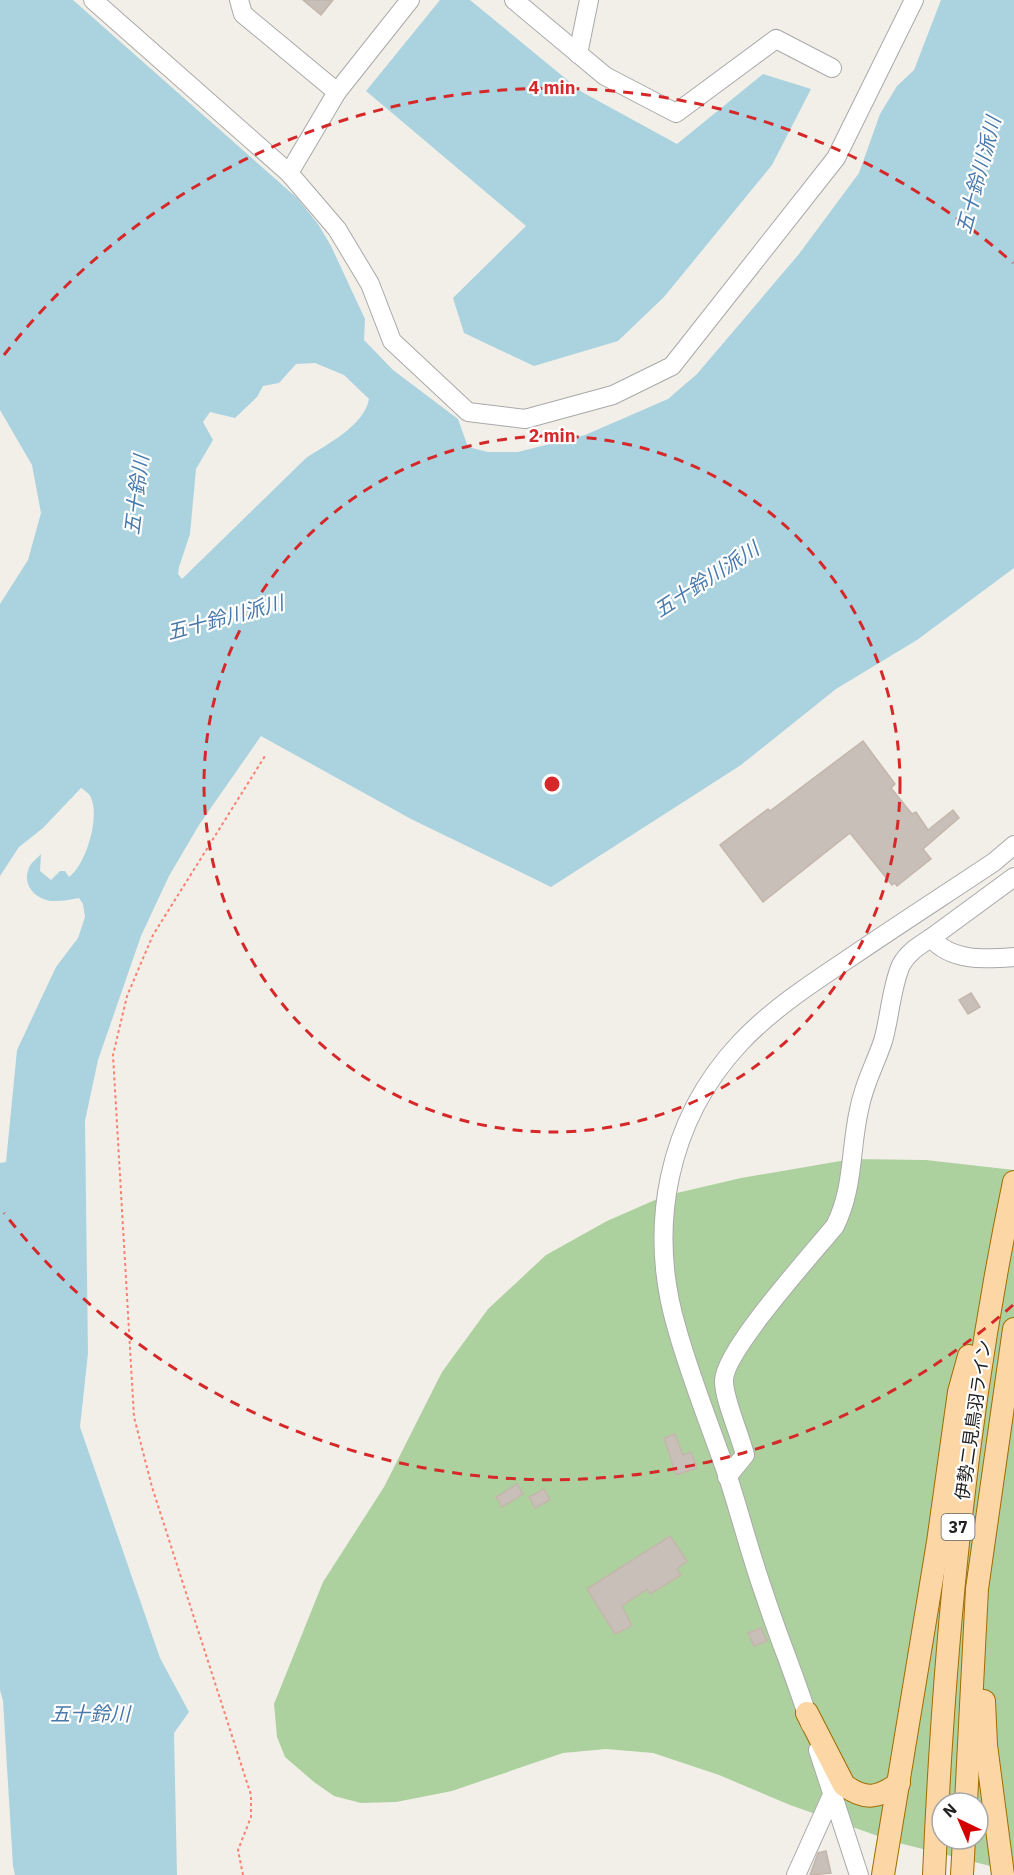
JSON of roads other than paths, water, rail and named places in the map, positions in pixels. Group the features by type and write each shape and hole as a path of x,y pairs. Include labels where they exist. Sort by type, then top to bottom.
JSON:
{"main road":[{"name":"伊勢二見鳥羽ライン","path":"933,1875 940,1723 959,1519 970,1430 1001,1241 1014,1182"},
{"path":"883,1875 938,1542 959,1392 1001,1241"},
{"name":"伊勢二見鳥羽ライン","path":"967,1791 977,1589 1014,1329"},
{"path":"987,1511 988,1579 983,1692 986,1745 1003,1875"},
{"path":"807,1713 844,1785 862,1796 874,1797 899,1783"},
{"path":"962,1875 963,1851"}],"street":[{"path":"93,0 289,173 337,229 370,284 392,341 468,412 525,419 613,395 672,366 836,158 914,0"},
{"path":"239,0 243,14 337,92"},
{"path":"289,173 337,92 410,0"},
{"path":"514,0 604,76 676,113 776,39 832,69"},
{"path":"578,54 589,0"},
{"path":"859,1875 807,1713 765,1597 728,1477 676,1327 667,1279 663,1220 666,1191 678,1141 703,1092 721,1064 756,1027 799,991 994,862 1014,845"},
{"path":"728,1477 745,1455 723,1380 726,1366 759,1319 835,1226 845,1207 852,1179 858,1111 868,1072 882,1044 901,966 910,953 1014,877"},
{"path":"931,938 955,954 983,959 1014,957"},
{"path":"796,1875 814,1842 832,1795"}],"water":[{"path":"0,0 73,0 297,198 318,224 331,246 365,319 364,340 393,370 458,419 468,447 488,452 518,452 585,435 668,399 697,374 799,254 859,173 880,114 897,86 914,70 941,0 1014,0 1014,568 917,640 836,689 741,765 551,887 411,819 261,736 199,825 169,876 141,936 98,1060 85,1121 88,1353 80,1427 160,1658 189,1712 174,1733 177,1875 15,1875 13,1866 3,1701 0,1690 0,1163 6,1162 17,1050 56,967 78,938 85,917 83,904 79,898 56,901 43,899 29,887 27,875 31,864 41,854 40,871 51,880 60,871 65,871 69,877 86,852 94,817 90,797 81,788 43,828 19,847 0,876 0,604 28,560 41,513 32,465 0,410","holes":["315,363 344,375 369,399 360,418 344,433 306,458 182,579 178,574 190,534 196,469 213,440 203,422 210,412 235,418 257,397 263,386 279,383 296,364"]},
{"path":"440,0 470,0 582,92 677,144 763,74 811,89 772,165 664,297 618,341 534,366 464,333 453,298 526,226 366,91"}],"water label":[{"name":"五十鈴川派川","path":"978,175"},
{"name":"五十鈴川","path":"136,495"},
{"name":"五十鈴川派川","path":"706,579"},
{"name":"五十鈴川派川","path":"225,617"},
{"name":"五十鈴川","path":"90,1713"}]}
